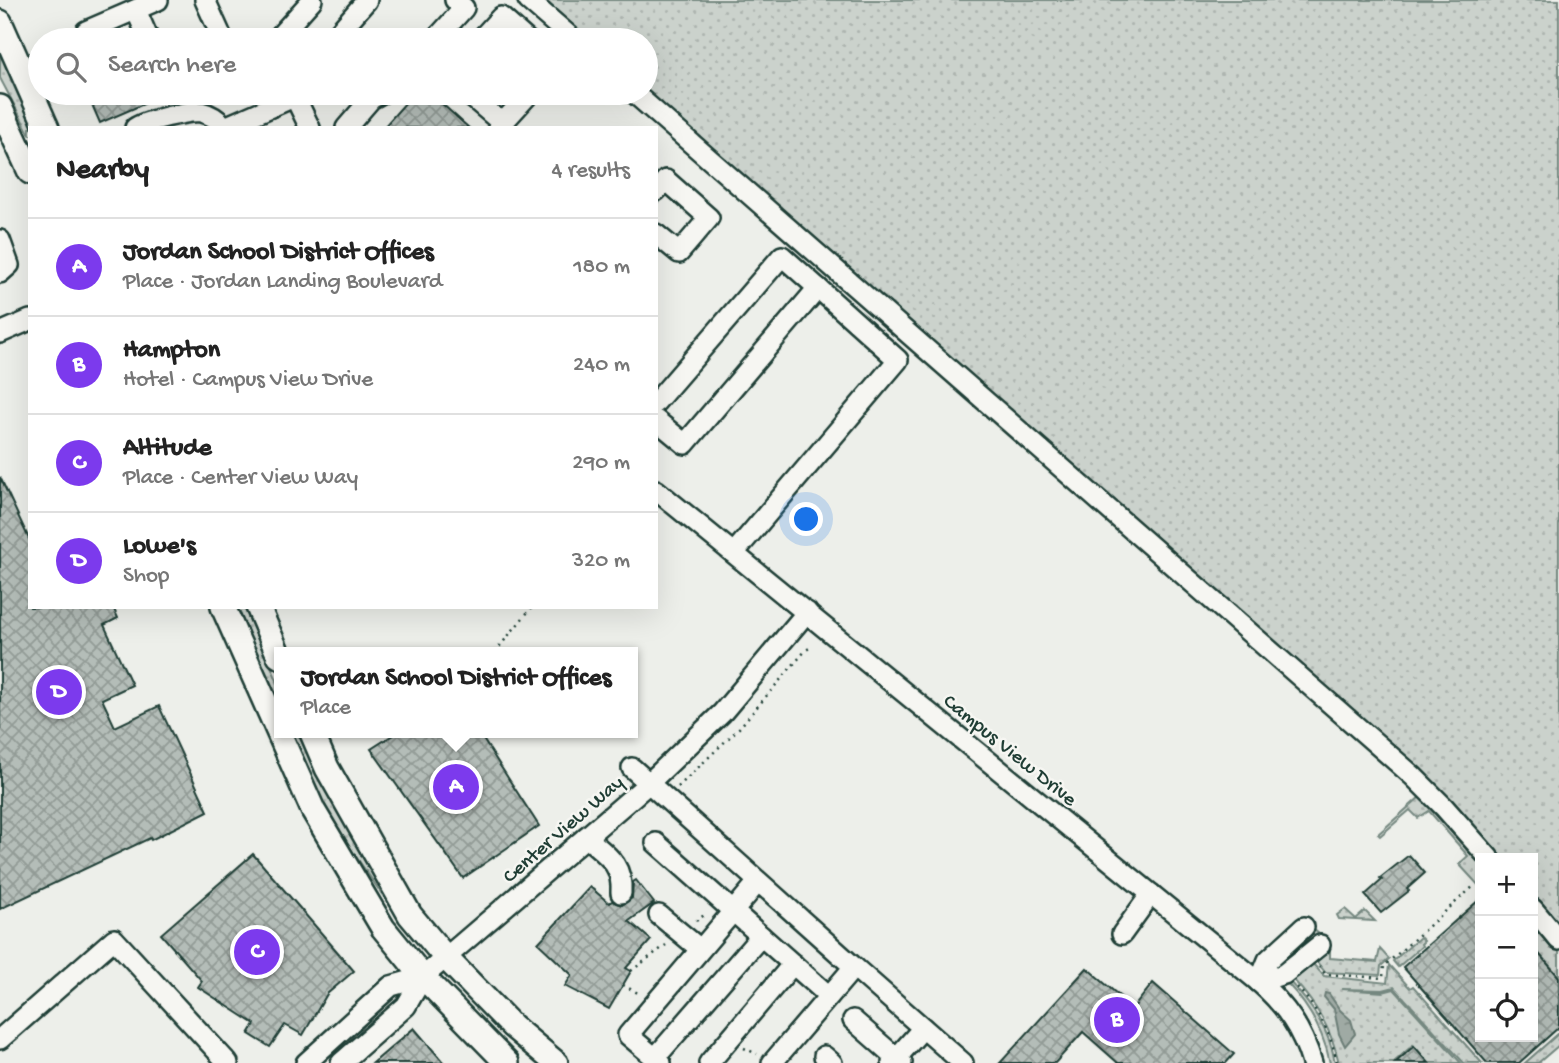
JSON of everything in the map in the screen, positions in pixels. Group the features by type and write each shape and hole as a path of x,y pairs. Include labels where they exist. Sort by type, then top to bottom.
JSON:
{"main road":[{"path":"0,22 28,85"},
{"path":"37,105 46,126"},
{"path":"0,107 28,168"},
{"path":"224,609 274,722"},
{"path":"259,609 275,647"},
{"path":"281,738 313,810 383,928 423,977 507,1063"},
{"path":"314,738 327,768 410,915 446,958 512,1026 556,1063"}],"street":[{"path":"93,28 158,0"},
{"path":"205,0 218,28"},
{"path":"343,28 368,0"},
{"path":"446,28 464,8 455,0"},
{"path":"528,0 560,28"},
{"path":"284,28 301,4"},
{"path":"136,10 144,28"},
{"path":"491,28 501,17 513,28"},
{"path":"233,126 274,105"},
{"path":"300,105 309,126"},
{"path":"348,126 365,105"},
{"path":"479,105 500,125 519,105"},
{"path":"648,105 1413,776 1485,853"},
{"path":"138,126 143,122 200,112 218,120 224,126"},
{"path":"658,189 666,180 709,218 679,253 658,235"},
{"path":"0,240 9,265 0,273"},
{"path":"658,400 782,256 898,360 734,553"},
{"path":"658,422 685,444 818,288"},
{"path":"0,333 28,321"},
{"name":"Campus View Drive","path":"658,492 1259,982 1290,1014 1302,1034 1312,1063"},
{"name":"Center View Way","path":"341,1063 406,1006 423,977 649,783 722,713 807,612"},
{"path":"632,768 963,1063"},
{"path":"586,837 620,870 621,893"},
{"path":"656,843 829,996"},
{"path":"758,882 628,1035 658,1060 761,936"},
{"path":"1122,933 1151,894"},
{"path":"659,915 700,949"},
{"path":"1538,915 1559,940"},
{"path":"1259,982 1268,960 1304,927"},
{"path":"0,1039 114,940 228,1063"},
{"path":"1259,982 1284,974 1316,952"},
{"path":"709,1063 793,964"},
{"path":"772,1063 854,967"},
{"name":"Center View Way","path":"306,1063 391,985 423,977"},
{"path":"853,1020 897,1061 923,1028"}],"path":[{"path":"499,647 530,609"},
{"path":"505,640 510,644"},
{"path":"677,788 739,729 806,650 813,646"},
{"path":"1316,952 1325,974 1383,978 1384,966 1475,885"},
{"path":"1290,978 1316,1007 1328,1030 1337,1063"}],"shaded area":[{"path":"520,0 1559,0 1559,976 1538,953 1538,853 1475,853 1421,794 658,104 658,28 552,28"},
{"path":"0,45 37,126 28,126 28,131 0,78"},
{"path":"233,609 247,609 274,673 274,706"},
{"path":"288,738 303,738 353,838 417,936 413,939 323,809"},
{"path":"1420,797 1475,858 1475,882 1459,864 1468,856 1429,811 1418,818 1410,810 1380,836 1378,834"},
{"path":"1345,909 1356,919 1365,911 1375,921 1339,919 1337,915"},
{"path":"1313,929 1319,934 1317,938 1285,965 1279,962"},
{"path":"1420,937 1424,941 1422,946 1398,967 1393,961"},
{"path":"1328,945 1330,958 1377,962 1380,949 1389,959 1381,966 1380,975 1325,972 1313,957"},
{"path":"1312,963 1324,976 1387,983 1389,965 1410,988 1413,986 1482,1063 1464,1063 1394,987 1383,990 1342,989 1383,992 1394,989 1461,1063 1429,1063 1413,1045 1393,1063 1339,1063 1322,1018 1293,979"},
{"path":"1288,980 1318,1018 1329,1039 1335,1063 1330,1063 1314,1020 1287,983"},
{"path":"1559,1033 1559,1045 1538,1063 1525,1063"}],"water":[{"path":"1325,993 1329,994 1351,1020 1355,1034 1345,1046 1339,1034 1334,1009 1324,997"}],"building":[{"path":"92,105 141,105 100,123"},
{"path":"403,105 443,105 467,126 385,126"},
{"path":"0,477 28,537 28,609 114,609 118,618 104,625 132,685 102,699 115,727 159,706 208,811 0,909"},
{"path":"388,738 456,738 458,744 466,738 482,738 539,826 463,878 371,749"},
{"path":"253,854 354,971 327,994 303,1035 285,1025 270,1047 249,1034 255,1024 198,987 202,981 161,934"},
{"path":"1409,855 1425,873 1407,889 1409,891 1381,913 1365,895 1382,880 1380,878"},
{"path":"636,880 654,903 629,921 651,940 626,968 631,971 609,1009 565,986 572,975 538,943 590,887 609,903 612,901 622,905 632,898 633,882"},
{"path":"1475,903 1475,1042 1538,1042 1538,953 1559,977 1559,1027 1519,1063 1487,1063 1403,967"},
{"path":"1087,968 1133,1008 1153,983 1234,1054 1226,1063 1118,1063 1083,1032 1055,1063 1000,1063"},
{"path":"414,1028 444,1063 373,1063"},
{"path":"1414,1046 1429,1063 1395,1063"}],"place":[{"name":"Lowe's","path":"59,692"},
{"name":"Jordan School District Offices","path":"456,787"},
{"name":"Altitude","path":"257,952"},
{"name":"Hampton","path":"1117,1020"}]}
